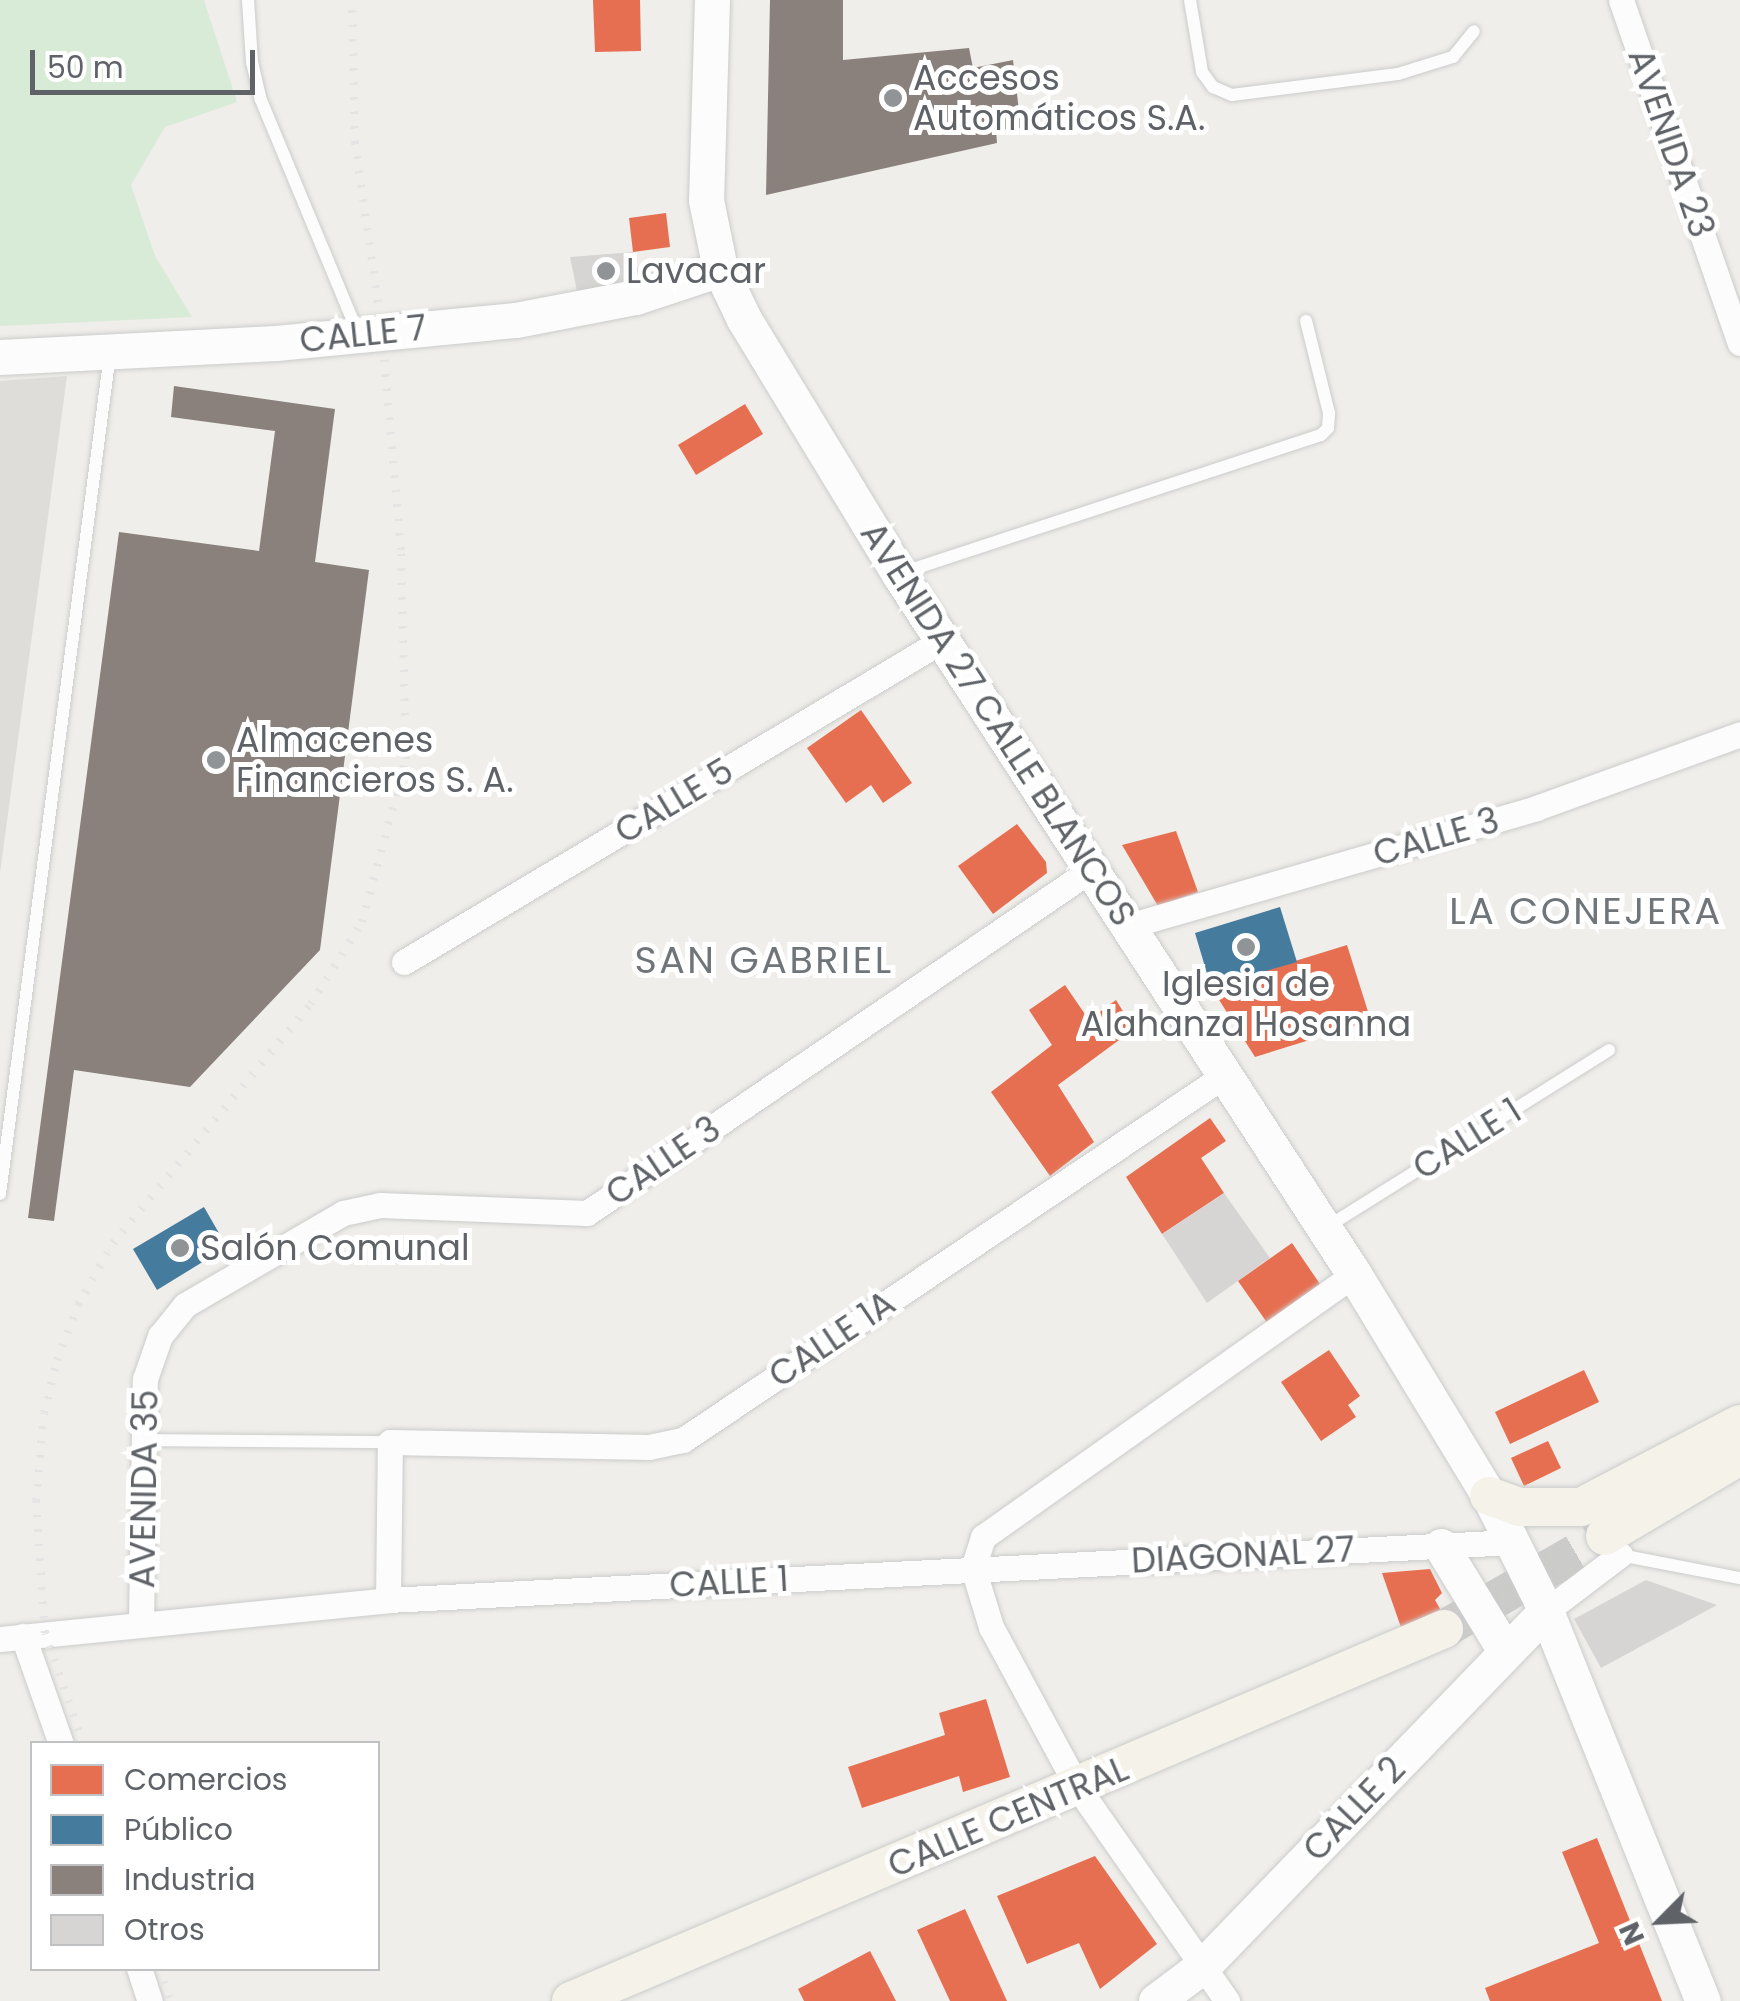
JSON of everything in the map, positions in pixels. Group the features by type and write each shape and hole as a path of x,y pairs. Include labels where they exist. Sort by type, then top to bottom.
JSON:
{"main road":[{"name":"AVENIDA 27 CALLE BLANCOS","path":"712,0 706,200 720,270 744,319 942,640 1325,1228 1489,1496 1546,1611 1703,2001"},
{"name":"CALLE 7","path":"0,357 516,320 636,296 720,270"},
{"path":"1489,1496 1519,1507 1551,1510 1581,1506 1740,1424"},
{"path":"1613,1545 1740,1456"},
{"path":"1441,1546 1505,1651"},
{"name":"CALLE 2","path":"1156,2001 1204,1965 1546,1611"},
{"name":"CALLE CENTRAL","path":"571,2001 1444,1629"}],"street":[{"name":"AVENIDA 23","path":"1621,0 1740,344"},
{"name":"CALLE 5","path":"404,962 942,640"},
{"name":"CALLE 3","path":"1128,926 1536,808 1740,734"},
{"name":"CALLE 3","path":"185,1305 343,1213 380,1206 587,1213 1092,869"},
{"name":"CALLE 1A","path":"390,1442 649,1447 683,1440 1224,1074"},
{"path":"1227,2001 1078,1788 992,1626 973,1568 983,1537 1354,1274"},
{"name":"AVENIDA 35","path":"141,1624 145,1379 160,1336 185,1305"},
{"path":"388,1600 390,1442"},
{"name":"DIAGONAL 27","path":"973,1568 1512,1542"},
{"path":"1546,1611 1613,1545"},
{"name":"CALLE 1","path":"12,1638 388,1600 973,1568"},
{"path":"12,1638 61,1741"},
{"path":"139,1971 150,2001"}],"lane":[{"path":"248,0 252,62 261,100 358,334"},
{"path":"1190,0 1202,72 1213,86 1232,95 1398,74 1454,57 1474,31"},
{"path":"900,574 1320,435 1328,428 1329,412 1306,321"},
{"path":"0,1194 110,351"},
{"name":"CALLE 1","path":"1325,1228 1610,1050"},
{"path":"144,1440 390,1442"},
{"path":"1613,1545 1740,1578"}],"shaded area":[{"path":"67,376 0,873 0,381"}],"green space":[{"path":"0,0 204,0 237,102 165,127 131,185 155,256 192,317 0,326"}],"building: Comercios":[{"path":"593,0 640,0 641,51 595,52"},
{"path":"666,213 670,247 633,252 629,218"},
{"path":"745,404 763,434 696,475 678,445"},
{"path":"861,710 912,783 883,803 871,785 846,803 807,748"},
{"path":"1017,824 1046,862 1047,873 993,914 958,866"},
{"path":"1176,831 1198,892 1158,906 1122,845"},
{"path":"1347,945 1371,1021 1255,1057 1211,987"},
{"path":"1065,985 1089,1020 1116,1000 1134,1029 1058,1085 1094,1142 1050,1176 991,1092 1052,1045 1029,1010"},
{"path":"1210,1118 1226,1141 1201,1158 1224,1193 1162,1234 1126,1177"},
{"path":"1292,1243 1322,1287 1268,1324 1238,1281"},
{"path":"1329,1350 1360,1396 1348,1405 1356,1417 1321,1441 1281,1382"},
{"path":"1584,1370 1599,1402 1510,1444 1495,1412"},
{"path":"1548,1441 1561,1468 1524,1486 1511,1458"},
{"path":"1430,1569 1442,1593 1435,1600 1443,1614 1403,1633 1382,1573"},
{"path":"986,1699 1010,1777 963,1792 959,1776 862,1808 848,1767 945,1735 939,1713"},
{"path":"1597,1838 1662,2001 1490,2001 1485,1988 1599,1943 1562,1852"},
{"path":"1095,1856 1157,1944 1100,1989 1079,1943 1027,1964 997,1896"},
{"path":"965,1909 1007,2001 950,2001 917,1930"},
{"path":"870,1951 896,2001 804,2001 798,1989"}],"building: Público":[{"name":"Iglesia de Alahanza Hosanna","path":"1280,907 1297,962 1211,987 1195,933"},
{"name":"Salón Comunal","path":"204,1207 227,1247 157,1290 133,1249"}],"building: Industria":[{"name":"Accesos Automáticos S.A.","path":"770,0 843,0 843,60 969,48 973,68 1013,60 1021,128 996,130 997,143 766,195"},
{"name":"Almacenes Financieros S. A.","path":"174,386 335,409 315,562 369,570 320,950 190,1087 74,1070 54,1221 28,1218 119,532 259,551 275,431 171,417"}],"building: Otros":[{"name":"Lavacar","path":"633,252 642,284 579,301 570,257"},
{"path":"1224,1193 1270,1258 1207,1303 1162,1234"},
{"path":"1646,1580 1717,1605 1601,1668 1574,1619"}],"tunnel":[{"path":"1444,1629 1605,1536"}],"railway":[{"path":"82,1741 45,1633 36,1501 44,1413 57,1360 78,1305 113,1243 311,1004 362,922 406,759 401,550 382,331 355,143 352,0"},
{"path":"160,1971 170,2001"}],"place":[{"name":"Accesos Automáticos S.A.","path":"893,98"},
{"name":"Lavacar","path":"606,271"},
{"name":"Almacenes Financieros S. A.","path":"216,760"},
{"name":"Iglesia de Alahanza Hosanna","path":"1246,947"},
{"name":"Salón Comunal","path":"180,1248"}],"district":[{"name":"LA CONEJERA","path":"1586,911"},
{"name":"SAN GABRIEL","path":"764,960"}]}
